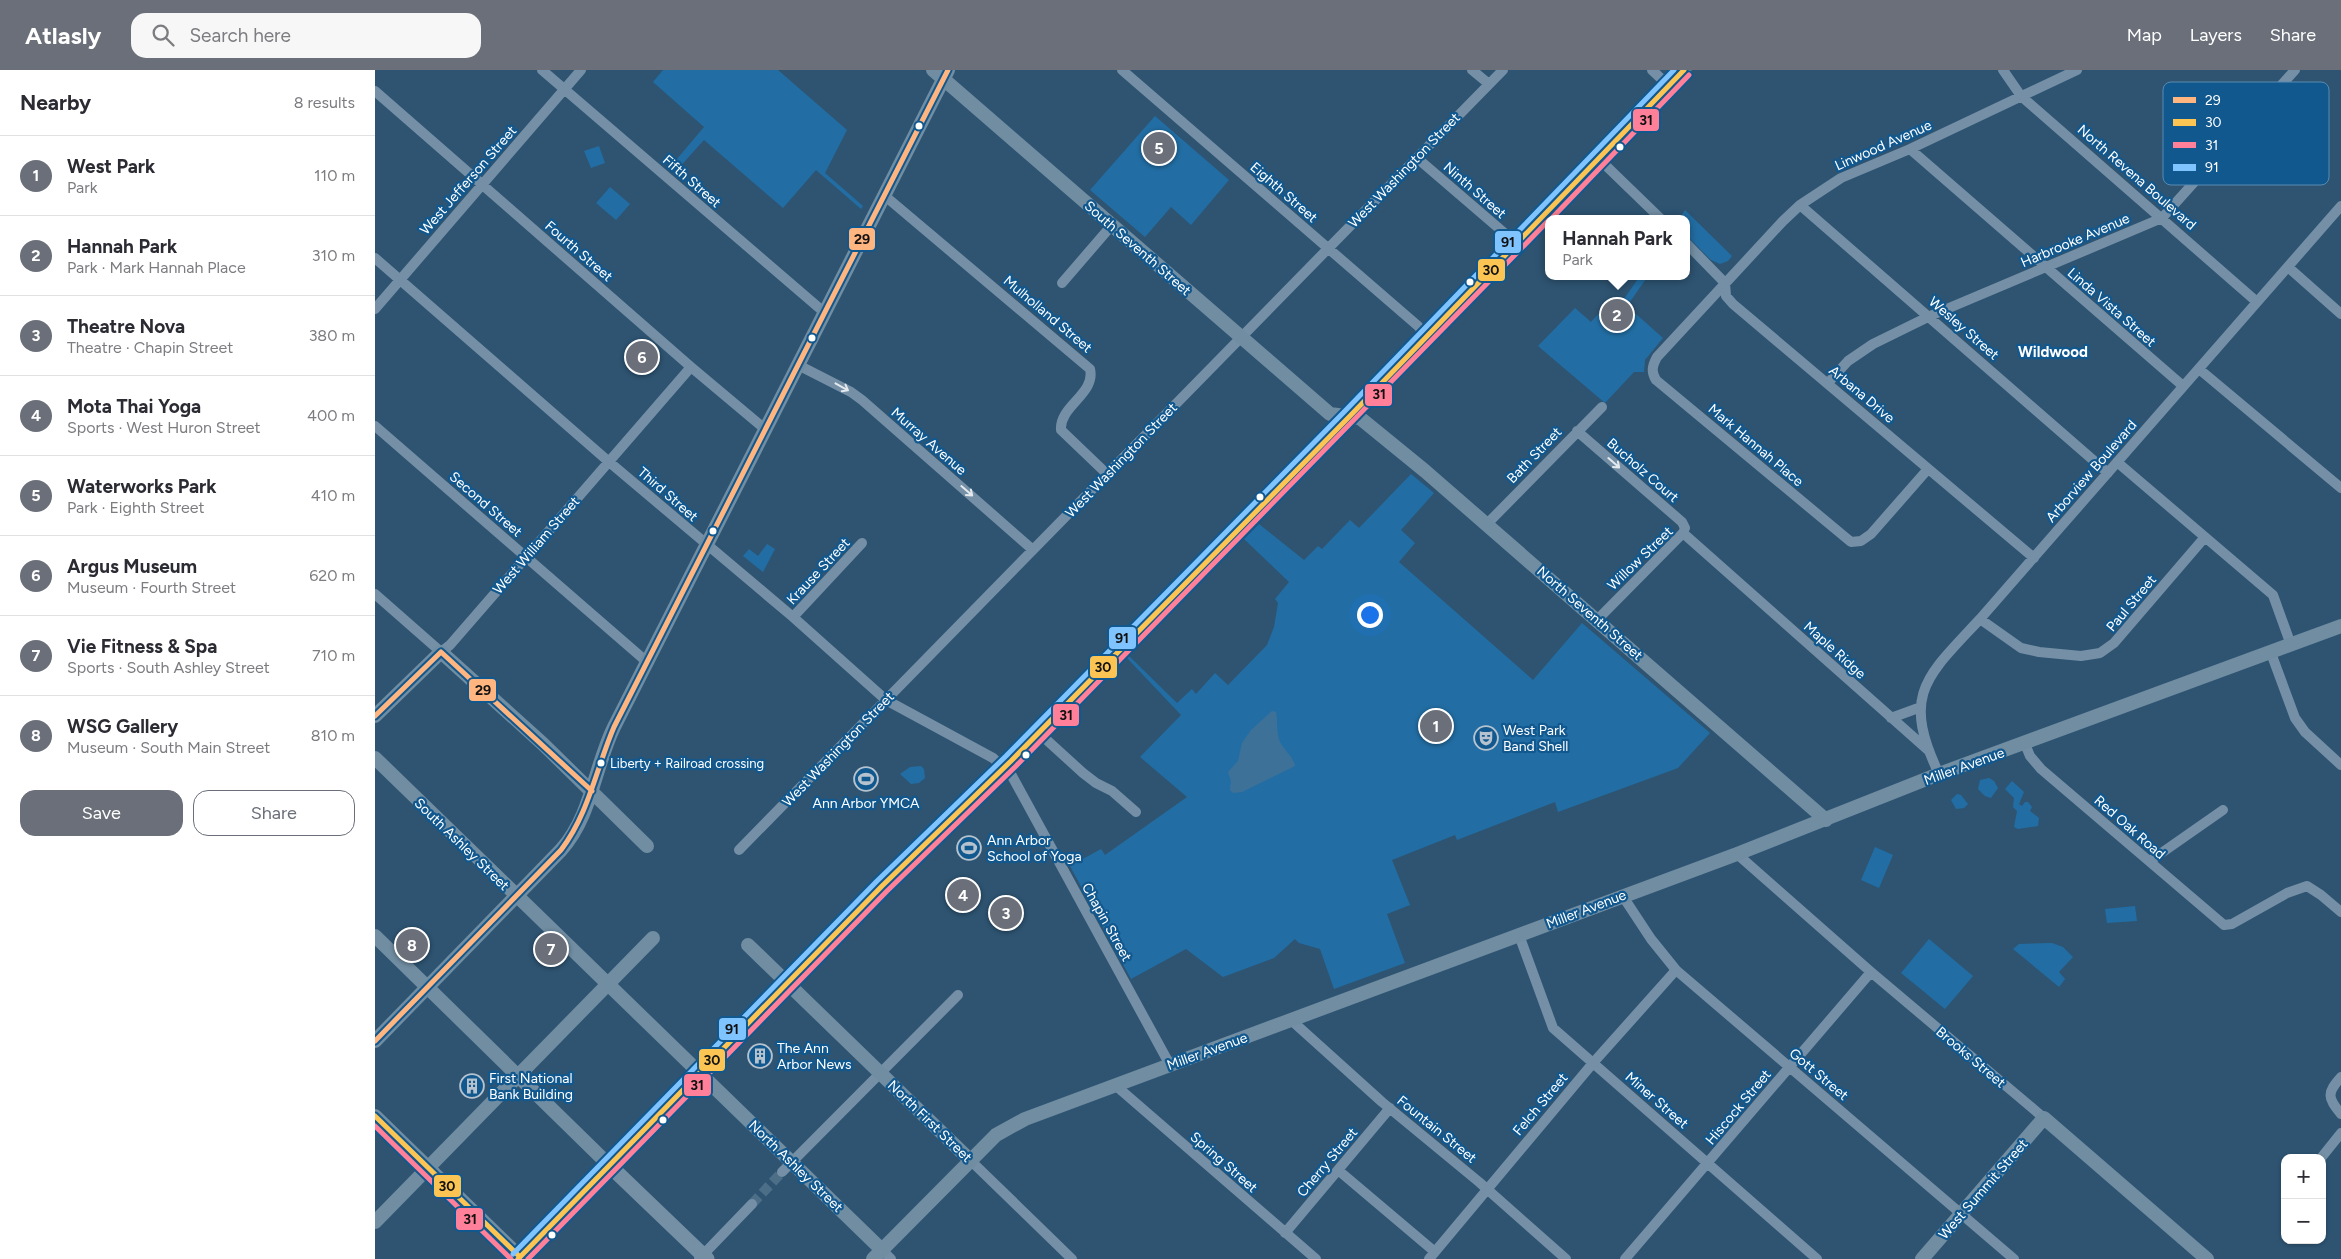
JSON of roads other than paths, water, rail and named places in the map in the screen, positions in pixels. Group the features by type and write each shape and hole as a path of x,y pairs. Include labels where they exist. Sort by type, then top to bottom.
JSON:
{"main road":[{"path":"520,1258 701,1074 787,983 1039,733 1349,417 1685,70"},
{"path":"610,1166 703,1258"}],"street":[{"name":"Fifth Street","path":"542,70 825,313"},
{"name":"West Jefferson Street","path":"375,309 581,70"},
{"name":"South Seventh Street","path":"933,70 946,75 1112,225 1330,414 1349,417"},
{"name":"Eighth Street","path":"1123,70 1418,326 1426,336"},
{"path":"1472,70 1489,84"},
{"name":"West Washington Street","path":"739,850 1503,70"},
{"path":"1652,70 1669,86"},
{"name":"North Revena Boulevard","path":"2003,70 2021,96 2257,302"},
{"name":"Linwood Avenue","path":"1725,283 1800,205 1841,178 1910,149 2077,70"},
{"name":"Harbrooke Avenue","path":"2284,82 2295,70"},
{"path":"375,1041 571,839 583,820 611,731 708,545 946,75"},
{"name":"Fourth Street","path":"375,91 691,368 766,430"},
{"name":"Linda Vista Street","path":"1910,149 2183,386"},
{"name":"Ninth Street","path":"1417,158 1516,243"},
{"path":"1598,158 1657,215"},
{"name":"Harbrooke Avenue","path":"1828,383 1848,360 1873,344 1930,316 2163,218 2192,185"},
{"name":"Mulholland Street","path":"885,196 1090,369 1089,384 1064,417 1061,430 1107,474"},
{"name":"Wesley Street","path":"1800,205 2108,472"},
{"name":"Arborview Boulevard","path":"1939,774 1928,750 1921,707 1923,693 1936,666 2034,558 2341,206"},
{"path":"1062,283 1112,225"},
{"name":"Arbana Drive","path":"1690,247 1725,283 1726,296 1733,304 2034,558"},
{"name":"Third Street","path":"375,258 608,461 793,617 886,700 993,758 1004,768"},
{"path":"2288,267 2341,314"},
{"name":"Mark Hannah Place","path":"1725,283 1657,357 1652,369 1656,380 1851,542 1861,541 1871,534 1928,469"},
{"name":"Murray Avenue","path":"798,366 851,392 862,400 1033,550"},
{"name":"West William Street","path":"375,716 450,644 691,368"},
{"path":"2199,369 2341,488"},
{"name":"Bath Street","path":"1487,524 1602,407"},
{"name":"North Seventh Street","path":"1349,417 1360,418 1487,524 1826,820"},
{"name":"Second Street","path":"375,426 647,662"},
{"name":"Bucholz Court","path":"1577,431 1682,522 1685,528 1683,533"},
{"path":"2117,462 2273,596 2291,645"},
{"name":"Willow Street","path":"1597,620 1683,533 1724,571"},
{"name":"Paul Street","path":"1980,619 2021,648 2081,656 2100,653 2115,643 2205,537"},
{"name":"Krause Street","path":"793,617 862,543"},
{"name":"Maple Ridge","path":"1724,571 1928,750"},
{"path":"375,594 592,790 647,846"},
{"name":"Miller Avenue","path":"882,1256 970,1160 996,1135 1011,1124 1622,895 1737,854 1939,774 2025,744 2341,626"},
{"path":"2271,653 2295,718 2305,732 2336,755 2341,764"},
{"path":"1891,718 1921,707"},
{"path":"1039,733 1096,784 1112,790 1136,812"},
{"name":"Red Oak Road","path":"2025,744 2030,756 2041,769 2224,925 2232,924 2287,893 2307,886 2341,912"},
{"name":"South Ashley Street","path":"375,758 516,897 701,1074"},
{"name":"Chapin Street","path":"1004,768 1012,776 1170,1065"},
{"path":"2150,862 2223,810"},
{"name":"Brooks Street","path":"1737,854 1871,972 2207,1259"},
{"name":"Gott Street","path":"1622,895 1651,939 1676,970 2014,1259"},
{"name":"Miner Street","path":"1519,935 1553,1028 1817,1259"},
{"path":"375,936 610,1166"},
{"path":"375,1222 653,938"},
{"name":"North First Street","path":"748,945 1072,1259"},
{"name":"Felch Street","path":"1432,1256 1593,1063 1676,970"},
{"name":"Hiscock Street","path":"1625,1259 1871,972"},
{"path":"782,1172 958,996"},
{"name":"Fountain Street","path":"1291,1020 1566,1259"},
{"name":"North Ashley Street","path":"701,1074 792,1162 882,1256"},
{"path":"2341,1077 2330,1093 2330,1099 2341,1114"},
{"name":"Spring Street","path":"1115,1085 1315,1259"},
{"name":"Cherry Street","path":"1285,1233 1390,1108"},
{"path":"375,1116 520,1258"},
{"name":"West Summit Street","path":"1922,1259 2044,1118"},
{"path":"2324,1154 2341,1133"},
{"path":"1338,1170 1432,1256"},
{"path":"703,1258 752,1204"}],"tunnel":[{"path":"752,1204 782,1172"}],"place":[{"name":"Waterworks Park","path":"1159,148"},
{"name":"Hannah Park","path":"1617,315"},
{"name":"Argus Museum","path":"642,357"},
{"name":"West Park","path":"1436,726"},
{"name":"West Park Band Shell","path":"1486,738"},
{"name":"Liberty + Railroad crossing","path":"601,763"},
{"name":"Ann Arbor YMCA","path":"866,779"},
{"name":"Ann Arbor School of Yoga","path":"969,848"},
{"name":"Mota Thai Yoga","path":"963,895"},
{"name":"Theatre Nova","path":"1006,913"},
{"name":"WSG Gallery","path":"412,945"},
{"name":"Vie Fitness & Spa","path":"551,949"},
{"name":"The Ann Arbor News","path":"760,1056"},
{"name":"First National Bank Building","path":"472,1086"}],"district":[{"name":"Wildwood","path":"2053,352"}]}
